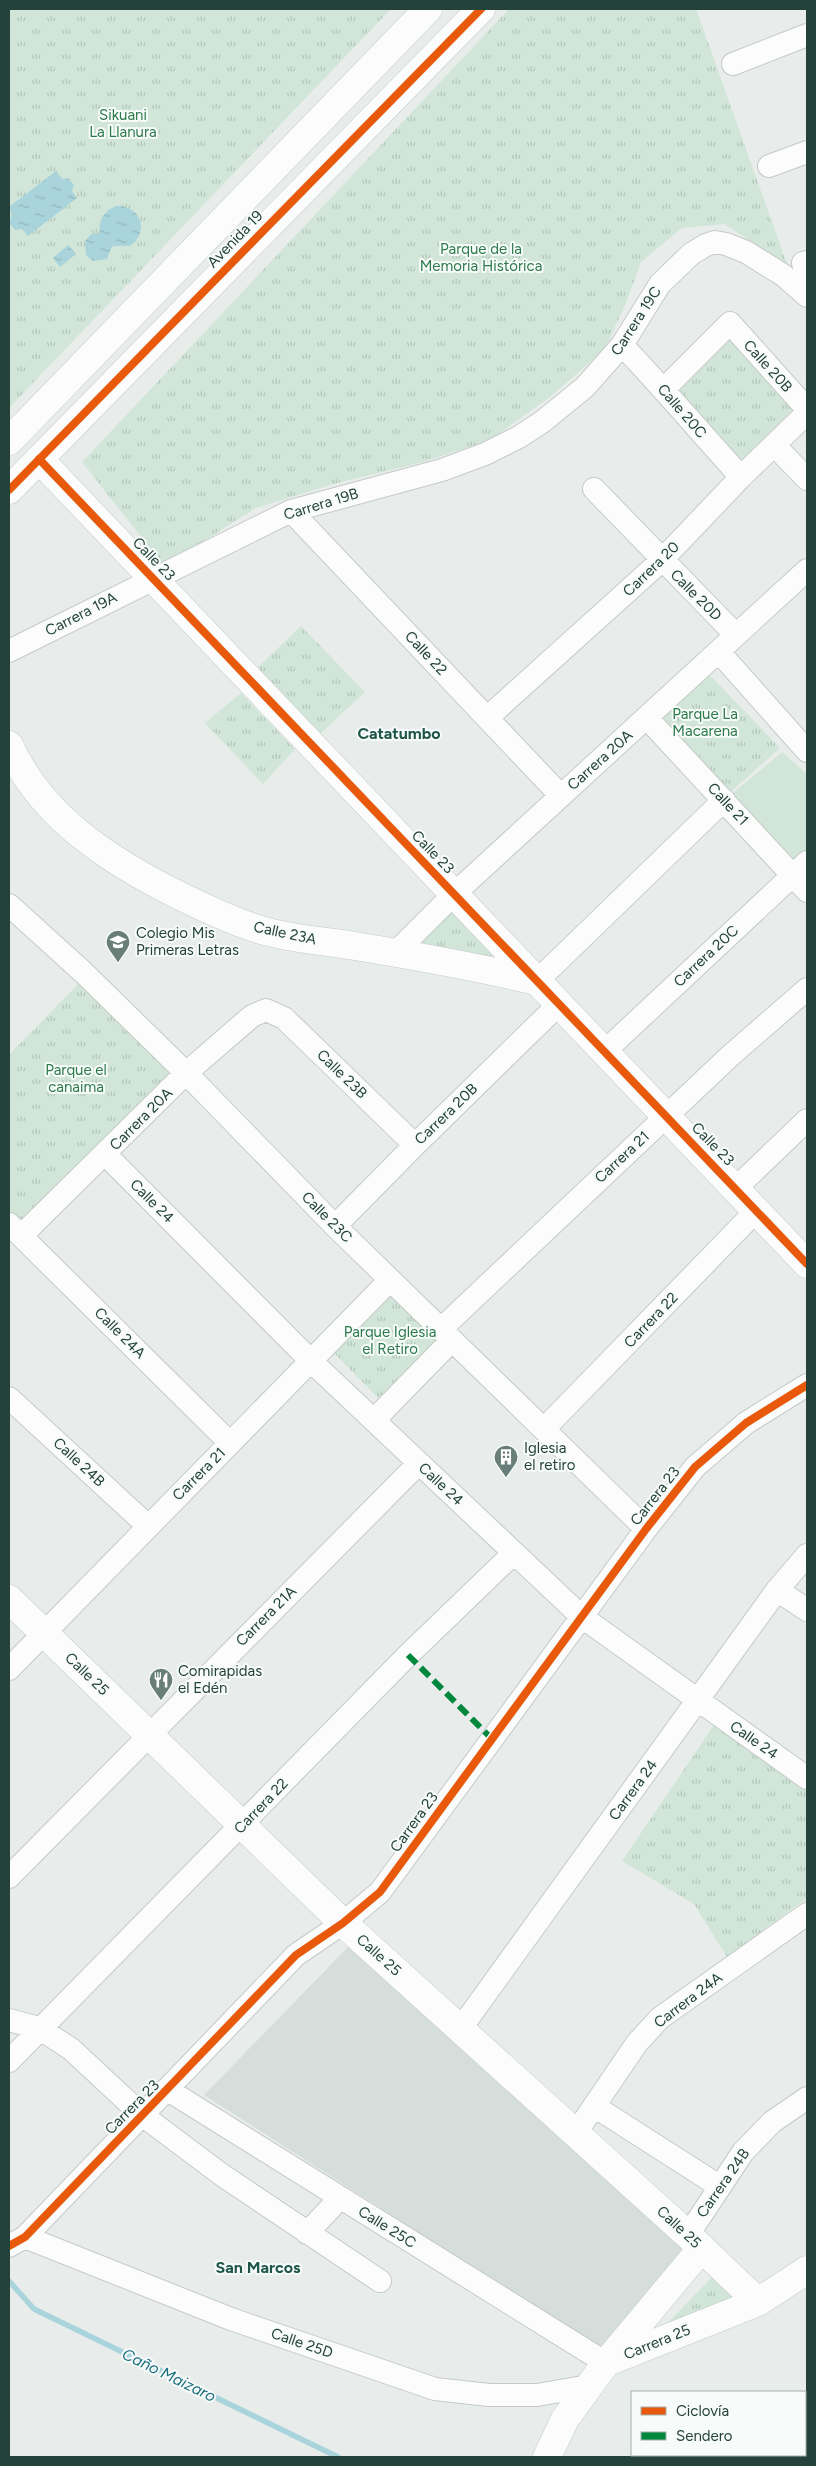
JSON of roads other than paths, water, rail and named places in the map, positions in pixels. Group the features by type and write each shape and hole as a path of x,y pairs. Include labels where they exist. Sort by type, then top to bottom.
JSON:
{"street":[{"name":"Avenida 19","path":"9,441 428,9"},
{"name":"Avenida 19","path":"9,490 481,9"},
{"path":"733,64 807,35"},
{"path":"769,166 807,152"},
{"name":"Carrera 19C","path":"469,461 494,450 542,422 585,387 622,345 660,284 691,254 706,244 715,242 726,244 765,263 807,296"},
{"name":"Calle 20B","path":"664,389 730,323 807,411"},
{"name":"Calle 20C","path":"622,345 664,389 679,410 741,477"},
{"name":"Carrera 20","path":"487,718 661,561 807,411"},
{"path":"775,446 807,479"},
{"name":"Calle 23","path":"39,459 667,1115 807,1264"},
{"name":"Carrera 19B","path":"153,578 291,511 469,461"},
{"name":"Calle 20D","path":"594,489 661,561 736,636"},
{"name":"Calle 22","path":"291,511 561,796"},
{"name":"Carrera 20A","path":"396,953 454,894 807,570"},
{"name":"Carrera 19A","path":"9,651 153,578"},
{"path":"719,652 803,739"},
{"name":"Calle 21","path":"647,718 724,800 803,876"},
{"name":"Calle 23A","path":"9,745 16,761 46,802 82,837 121,864 214,913 262,930 452,962 537,981"},
{"path":"537,981 724,800"},
{"name":"Carrera 20C","path":"605,1051 803,876"},
{"name":"Calle 23C","path":"9,905 84,973 186,1073 335,1226 646,1529"},
{"name":"Carrera 21","path":"446,1334 667,1115 730,1056 807,989"},
{"name":"Carrera 20B","path":"335,1226 559,1004"},
{"name":"Carrera 20A","path":"15,1229 106,1154 186,1073 252,1016 266,1010"},
{"name":"Calle 23B","path":"266,1010 284,1018 415,1145"},
{"path":"736,1188 807,1120"},
{"name":"Calle 24","path":"106,1154 311,1361 582,1617 807,1778"},
{"name":"Carrera 22","path":"544,1429 757,1210"},
{"name":"Calle 24A","path":"15,1229 230,1443"},
{"name":"Carrera 21","path":"9,1669 390,1280"},
{"path":"374,1420 446,1334"},
{"name":"Carrera 23","path":"17,2242 168,2090 296,1955 343,1923 380,1892 646,1529 695,1467 728,1437 765,1410 807,1385"},
{"name":"Calle 24B","path":"9,1398 148,1526"},
{"name":"Carrera 21A","path":"9,1877 419,1463"},
{"name":"Carrera 22","path":"9,2060 243,1825 408,1655 514,1553"},
{"name":"Carrera 24","path":"461,2028 777,1590 807,1554"},
{"path":"777,1590 807,1610"},
{"name":"Calle 25","path":"9,1599 343,1923 461,2028 758,2302"},
{"name":"Carrera 24A","path":"575,2134 637,2043 660,2018 807,1914"},
{"path":"9,2020 39,2028 71,2049 142,2115 222,2175 380,2281"},
{"name":"Calle 25C","path":"168,2090 606,2363"},
{"name":"Carrera 24B","path":"606,2363 695,2242 719,2186 730,2168 757,2136 772,2122 807,2098"},
{"path":"594,2106 719,2186"},
{"path":"307,2233 340,2198"},
{"name":"Calle 25D","path":"17,2242 231,2319 435,2389 489,2395 537,2395 589,2386"},
{"name":"Carrera 25","path":"551,2456 565,2419 606,2363 758,2302 807,2270"}],"water":[{"path":"56,171 62,179 68,178 74,185 72,191 77,198 28,236 22,229 15,230 9,223 12,215 9,207"},
{"path":"116,206 132,210 137,215 140,220 140,234 130,246 112,246 107,259 93,261 86,255 85,241 91,234 100,233 100,224 103,216 108,210"},
{"path":"68,245 76,254 60,267 53,258"}],"waterway":[{"name":"Caño Maizaro","path":"9,2281 34,2309 338,2457"}],"place":[{"name":"Colegio Mis Primeras Letras","path":"118,963"},
{"name":"Iglesia el retiro","path":"506,1478"},
{"name":"Comirapidas el Edén","path":"161,1701"}],"district":[{"name":"Catatumbo","path":"399,733"},
{"name":"San Marcos","path":"258,2267"}],"park label":[{"name":"Sikuani La Llanura","path":"123,124"},
{"name":"Parque de la Memoria Histórica","path":"481,258"},
{"name":"Parque La Macarena","path":"705,722"},
{"name":"Parque el canaima","path":"76,1078"},
{"name":"Parque Iglesia el Retiro","path":"390,1340"}]}
